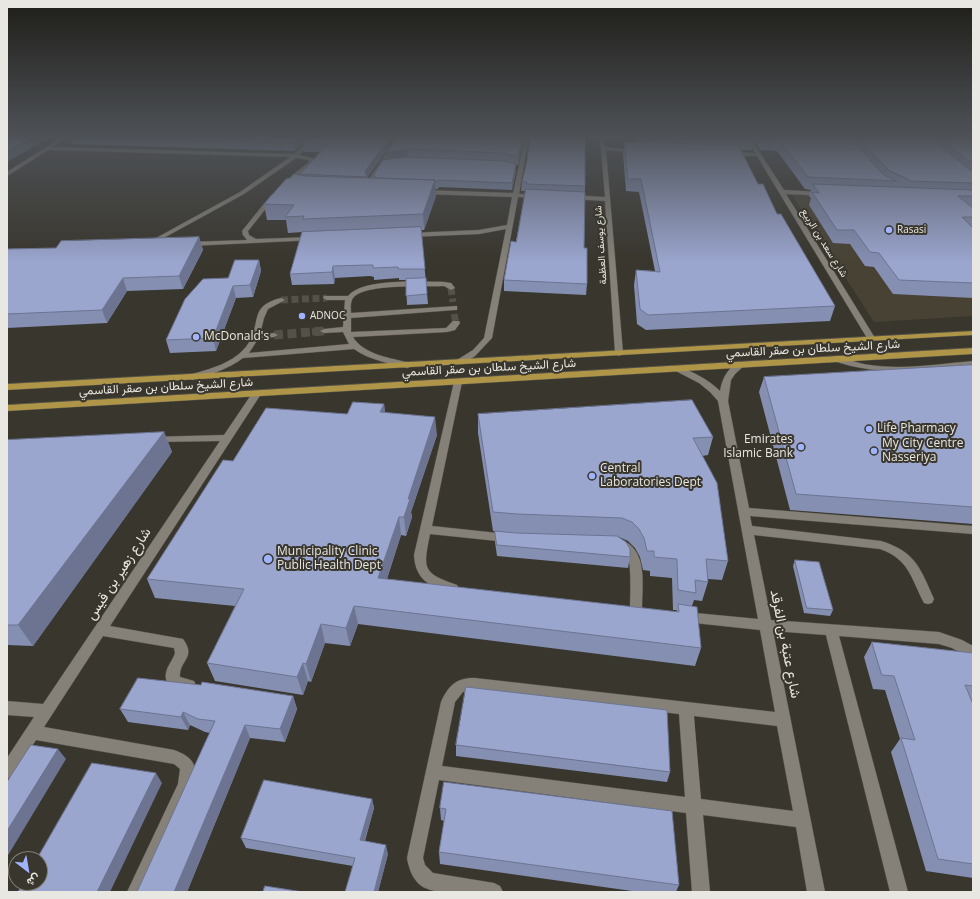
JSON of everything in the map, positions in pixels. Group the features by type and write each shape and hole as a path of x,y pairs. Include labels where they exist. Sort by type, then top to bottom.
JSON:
{"main road":[{"name":"شارع الشيخ سلطان بن صقر القاسمي","path":"7,387 973,333"},
{"name":"شارع الشيخ سلطان بن صقر القاسمي","path":"7,408 973,351"}],"street":[{"path":"161,245 145,246 220,205 262,179"},
{"path":"256,242 249,239 245,235 244,231 280,189 295,179"},
{"path":"367,190 382,191 370,184 373,179"},
{"path":"460,362 477,351 488,338 510,226 517,179"},
{"name":"شارع يوسف العظمة","path":"606,179 619,353"},
{"name":"شارع سعد بن الربيع","path":"773,179 871,338"},
{"path":"413,192 546,197"},
{"path":"781,192 827,194"},
{"path":"562,197 608,199"},
{"path":"404,236 479,232 510,226"},
{"path":"184,244 318,239"},
{"path":"328,298 349,298 361,290 380,287 444,284 451,288"},
{"path":"349,298 347,302 348,332 357,346 378,358 407,365"},
{"path":"192,377 210,372 241,356 251,346 256,336 263,308 270,303 281,300"},
{"path":"347,316 454,308"},
{"path":"324,330 348,332 447,330 452,328 456,323"},
{"path":"256,336 274,335"},
{"path":"241,356 357,346"},
{"path":"837,359 860,367 883,370 973,364"},
{"name":"شارع عتبة بن الفرقد","path":"742,365 729,374 726,380 723,401 816,892"},
{"path":"676,369 705,382 716,391 723,401"},
{"path":"458,382 420,555 420,564 423,572 430,580 439,585 466,590"},
{"name":"شارع زهير بن قيس","path":"7,771 256,394"},
{"path":"141,440 227,438"},
{"path":"744,512 973,530"},
{"path":"426,530 516,539"},
{"path":"747,530 881,545 891,548 908,559 928,599"},
{"path":"608,541 618,542 626,546 632,552 635,560 636,611"},
{"path":"621,609 651,613"},
{"path":"673,616 765,625 939,638 952,640 965,647 973,654"},
{"path":"100,630 178,643 181,646 183,653 172,672 173,680 176,683 204,688"},
{"path":"831,630 899,892"},
{"path":"494,892 429,881 422,875 417,867 415,858 450,695 455,689 468,684 783,720"},
{"path":"7,708 47,711"},
{"path":"686,709 702,892"},
{"path":"32,732 174,757 181,759 186,764 188,770 185,786 136,892"},
{"path":"433,772 802,820"}],"shaded area":[{"path":"792,195 973,201 973,316 874,322"}],"building":[{"path":"286,179 435,180 423,214 303,219 304,216 285,217 294,205 264,204"},
{"path":"405,179 513,179 512,183"},
{"path":"523,179 585,179 585,186 527,184 527,182 522,182"},
{"path":"628,179 755,179 758,184 763,184 777,214 781,214 835,306 648,315 640,309 636,270 660,272 641,179"},
{"path":"851,179 892,179 896,181"},
{"path":"908,179 973,179 973,183 909,181"},
{"path":"813,184 973,190 973,196 958,196 973,208 973,217 962,217 973,228 973,283 899,280 879,253 870,252 854,230 837,230 812,192 819,193"},
{"path":"526,189 585,192 584,248 587,248 587,284 504,280 511,241 516,242"},
{"path":"421,227 425,269 398,269 398,267 373,268 373,265 333,266 332,272 290,274 302,232"},
{"path":"199,237 179,276 123,278 102,310 7,314 7,249 56,248 61,241"},
{"path":"235,260 259,260 250,285 233,286 213,338 166,340 185,299 203,279 228,278"},
{"path":"426,278 427,294 406,296 406,279"},
{"name":"My City Centre Nasseriya","path":"973,365 973,507 796,494 764,377"},
{"name":"Central Laboratories Dept","path":"692,400 713,437 693,438 717,483 728,561 706,559 708,582 695,580 696,593 678,590 677,559 654,557 654,551 647,551 644,538 639,529 632,522 622,518 493,512 478,414"},
{"path":"353,402 384,404 380,412 435,417 408,499 410,499 404,517 399,517 378,578 679,612 678,604 697,607 701,648 354,606 346,628 321,624 306,664 303,663 297,677 207,663 244,589 147,579 223,460 233,461 266,408 347,414"},
{"path":"164,432 18,625 7,625 7,440"},
{"path":"495,531 617,536 626,542 630,549 630,557 497,545"},
{"path":"795,560 819,562 833,610 807,608"},
{"path":"872,642 973,653 973,686 965,685 973,704 973,864 938,859 901,738 915,740 894,676 882,675"},
{"path":"138,678 201,685 202,682 293,696 280,729 245,725 174,892 137,892 215,721 198,719 183,712 181,717 120,709"},
{"path":"466,687 667,710 670,772 456,745"},
{"path":"31,745 58,749 7,831 7,782"},
{"path":"92,763 156,773 97,892 18,892 48,891 48,851 42,851"},
{"path":"264,780 372,799 360,840 386,845 374,892 345,892 355,858 241,838"},
{"path":"444,782 672,811 679,885 439,852 446,809 440,808"},
{"path":"265,886 303,892 263,892"}],"tunnel":[{"path":"451,288 453,302"},
{"path":"281,300 327,298"},
{"path":"454,314 456,323"},
{"path":"274,335 324,331 312,332"}],"place":[{"name":"Rasasi","path":"889,230"},
{"name":"ADNOC","path":"302,316"},
{"name":"McDonald's","path":"196,337"},
{"name":"Life Pharmacy","path":"869,429"},
{"name":"Emirates Islamic Bank","path":"801,447"},
{"name":"My City Centre Nasseriya","path":"874,451"},
{"name":"Central Laboratories Dept","path":"592,476"},
{"name":"Municipality Clinic Public Health Dept","path":"268,559"}]}
